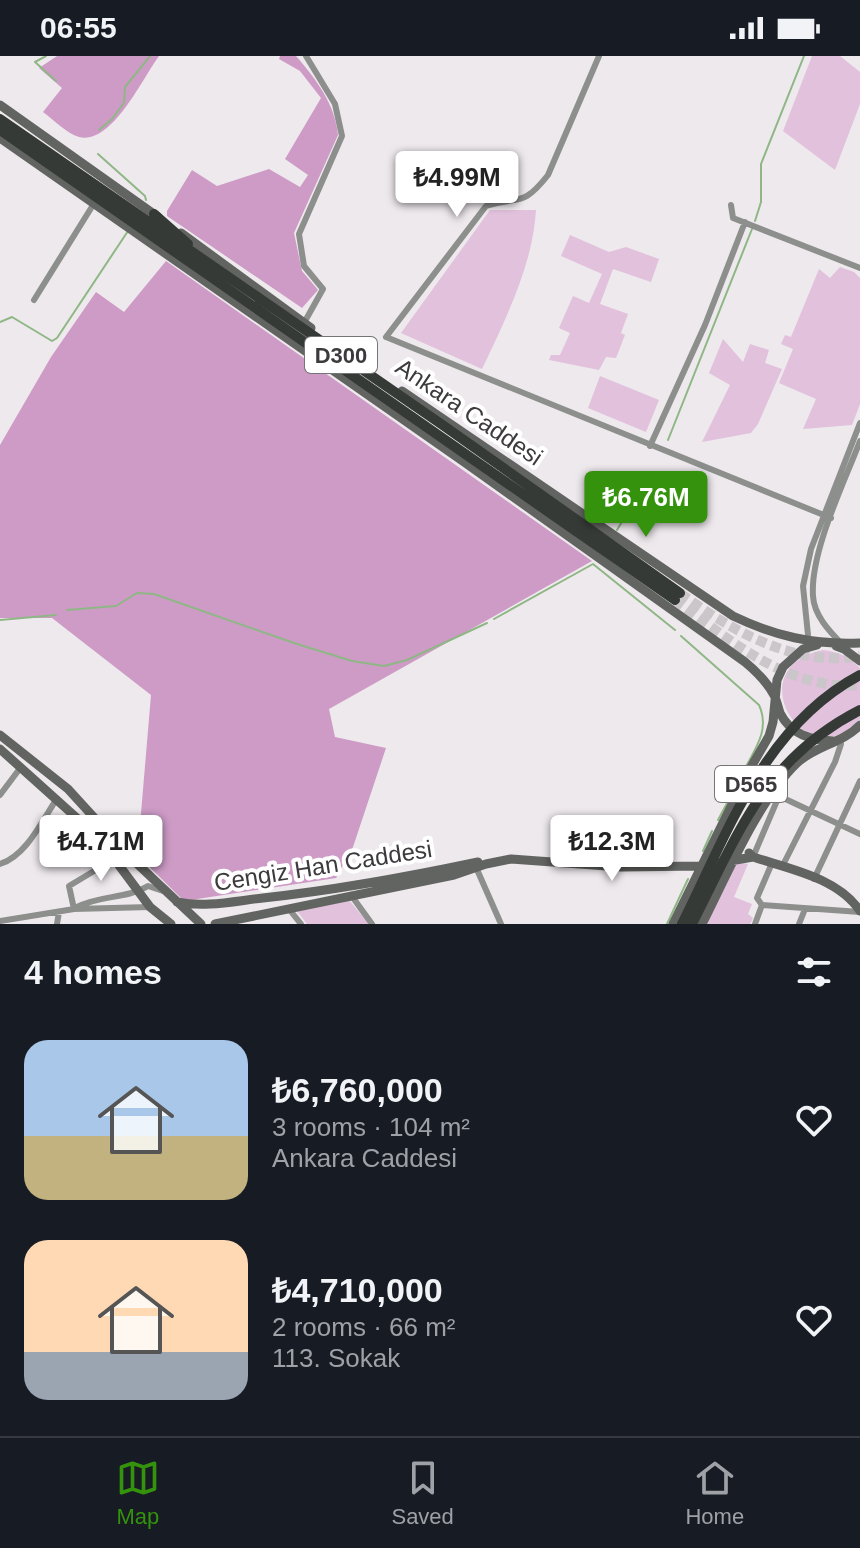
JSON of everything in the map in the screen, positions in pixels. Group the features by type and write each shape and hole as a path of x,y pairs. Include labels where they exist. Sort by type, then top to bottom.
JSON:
{"highway":[{"name":"Ankara Caddesi","path":"0,119 444,426 678,596 431,430"},
{"name":"D300","path":"0,130 431,430"},
{"path":"154,214 232,282"},
{"path":"222,295 265,315"},
{"path":"444,426 471,438"},
{"path":"431,430 467,464"},
{"name":"D565","path":"682,924 767,758 807,711 839,686 860,675"},
{"name":"D565","path":"692,924 744,822 770,780 812,740 860,710"}],"main road":[{"name":"Ankara Caddesi","path":"0,105 304,323 733,616 805,645 860,643"},
{"name":"Ankara Caddesi","path":"0,138 745,662 761,676 776,698 779,712 797,733 812,740 860,738"},
{"path":"821,644 844,649 857,658"},
{"path":"673,924 769,736 777,680 783,667 805,645"},
{"path":"702,924 742,845 780,781 805,757 860,725"},
{"path":"0,735 68,789 163,891 201,924"},
{"path":"0,749 98,837 157,919 171,924"},
{"path":"742,845 753,857 832,884 852,900 860,912"},
{"path":"481,864 512,856 618,863 734,862 753,857"},
{"name":"Cengiz Han Caddesi","path":"215,924 454,875 481,864"},
{"name":"Cengiz Han Caddesi","path":"177,902 193,905 288,896 481,864"}],"street":[{"path":"304,323 323,289 304,266 299,234 342,136 335,104 306,56"},
{"path":"599,56 548,175 536,191 521,201 500,201 486,206 386,337 831,518"},
{"path":"34,300 93,205"},
{"path":"731,205 733,218 860,268"},
{"path":"650,446 705,325 745,222"},
{"path":"805,645 808,635 803,586 811,549 860,423"},
{"path":"857,658 828,630 813,599 814,576 831,518 860,441"},
{"path":"840,739 835,762 810,811 757,898 762,905 860,912"},
{"path":"0,795 21,767"},
{"path":"814,879 860,781"},
{"path":"753,857 779,796 860,834"},
{"path":"0,864 11,861 25,846 56,800"},
{"path":"74,909 69,886 114,859"},
{"path":"481,864 485,886 501,924"},
{"path":"74,909 90,900 139,891 148,886 163,891"},
{"path":"351,895 372,924"},
{"path":"755,924 762,905"},
{"path":"0,921 74,909 150,907"},
{"path":"289,909 301,924"},
{"path":"799,924 805,909"},
{"path":"57,924 59,912"}],"shaded area":[{"path":"57,56 159,56 114,121 91,137 79,137 43,112 62,88 39,68"},
{"path":"280,56 296,56 311,74 329,102 338,135 294,233 302,271 318,290 302,308 167,216 192,170 217,186 269,169 300,187 308,175 285,159 321,98 300,71 279,59"},
{"path":"812,56 840,56 860,72 860,104 835,170 783,131"},
{"path":"490,210 536,210 524,272 482,369 401,333"},
{"path":"570,235 609,252 626,247 659,259 651,282 613,269 600,304 628,314 621,333 625,335 616,358 606,357 599,370 549,360 551,355 560,355 570,333 559,328 573,296 589,303 602,274 561,256"},
{"path":"166,261 592,561 329,709 335,737 386,748 353,847 336,878 184,901 119,837 140,825 151,695 52,618 0,618 0,445 51,357 96,292 124,312"},
{"path":"840,267 860,278 860,404 852,425 803,429 816,399 779,383 793,349 781,344 785,335 791,337 819,269 830,278"},
{"path":"723,339 743,362 750,344 769,350 765,363 782,369 751,433 702,442 730,385 709,373"},
{"path":"600,376 659,400 646,432 588,408"},
{"path":"823,650 843,655 860,668 860,719 840,734 820,736 802,729 789,714 782,696 785,677 797,661"},
{"path":"737,862 748,864 734,897 752,904 748,914 753,918 750,924 703,924"},
{"path":"348,899 369,924 307,924 297,911"}],"waterway":[{"path":"46,56 35,62 56,81"},
{"path":"99,130 124,103 125,87 150,56"},
{"path":"755,221 761,202 761,164 804,56"},
{"path":"98,154 146,200"},
{"path":"668,440 752,229"},
{"path":"0,322 12,317 52,341 57,338 128,231"},
{"path":"617,530 652,472"},
{"path":"494,619 593,564 675,630"},
{"path":"67,610 116,606 137,593 154,594 294,643 352,661 384,666 407,660 487,623"},
{"path":"0,620 56,615"},
{"path":"681,636 759,705 762,730 744,770"},
{"path":"718,820 740,779"},
{"path":"703,851 712,831"},
{"path":"667,924 688,879"}],"tunnel":[{"path":"680,593 720,620 765,643 812,656 860,656"},
{"path":"675,600 761,660 809,680 834,685 860,685"}]}
